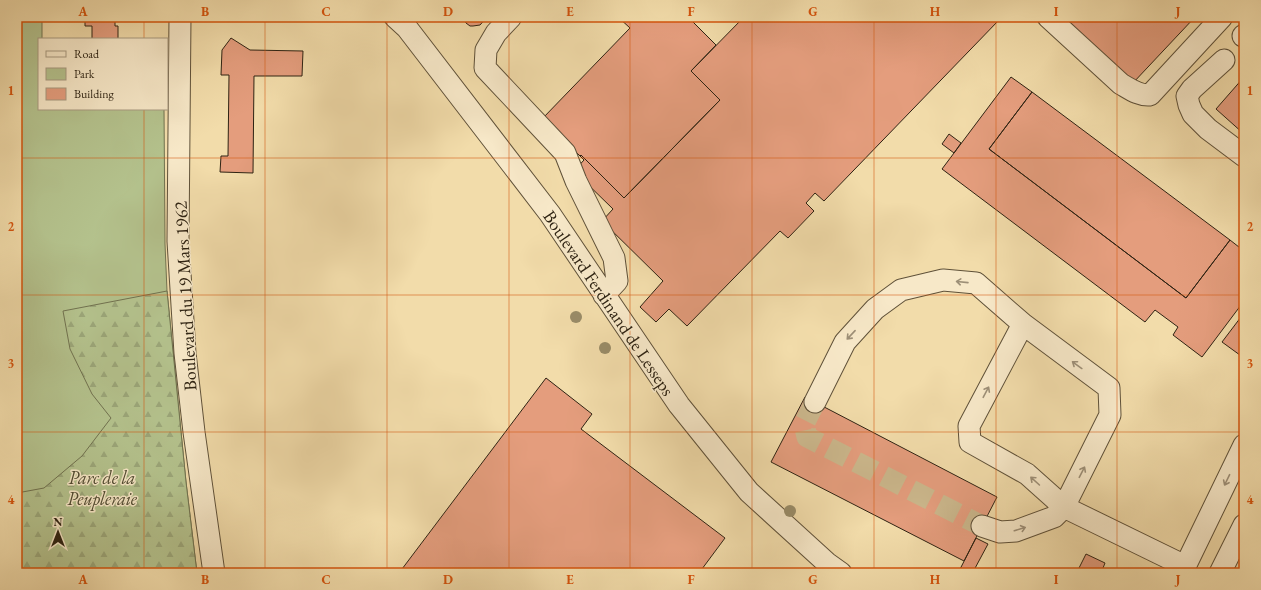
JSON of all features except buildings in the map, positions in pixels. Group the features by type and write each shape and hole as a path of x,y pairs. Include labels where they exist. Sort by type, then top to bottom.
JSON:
{"street":[{"name":"Boulevard du 19 Mars 1962","path":"180,17 178,241 185,353 214,573"},
{"name":"Boulevard Ferdinand de Lesseps","path":"395,17 407,28 550,214 678,405 749,492 827,563 841,573"},
{"path":"511,17 496,33 486,50 485,68 565,153 576,181 614,258 617,281 604,295"},
{"path":"1048,17 1121,84 1132,91 1144,95 1150,95 1222,17"},
{"path":"1224,60 1192,89 1187,96 1188,105 1193,114 1208,129 1244,156"},
{"path":"815,402 845,342 875,309 901,290 943,280 976,283 1023,324 1109,388 1110,415 1064,507 1054,517 1016,531 1000,532 982,526"},
{"path":"1023,324 969,426 970,442 1028,474 1064,507 1183,570 1244,445"},
{"path":"1220,573 1244,525"}],"green space":[{"name":"Parc de la Peupleraie","path":"17,17 42,17 42,38 38,38 38,110 164,110 165,244 167,291 186,482 197,573 17,573"},
{"path":"167,291 186,482 197,573 17,573 17,493 44,488 82,456 111,418 92,394 70,349 63,311"}],"tunnel":[{"path":"815,402 804,424 807,437 982,526"}]}
